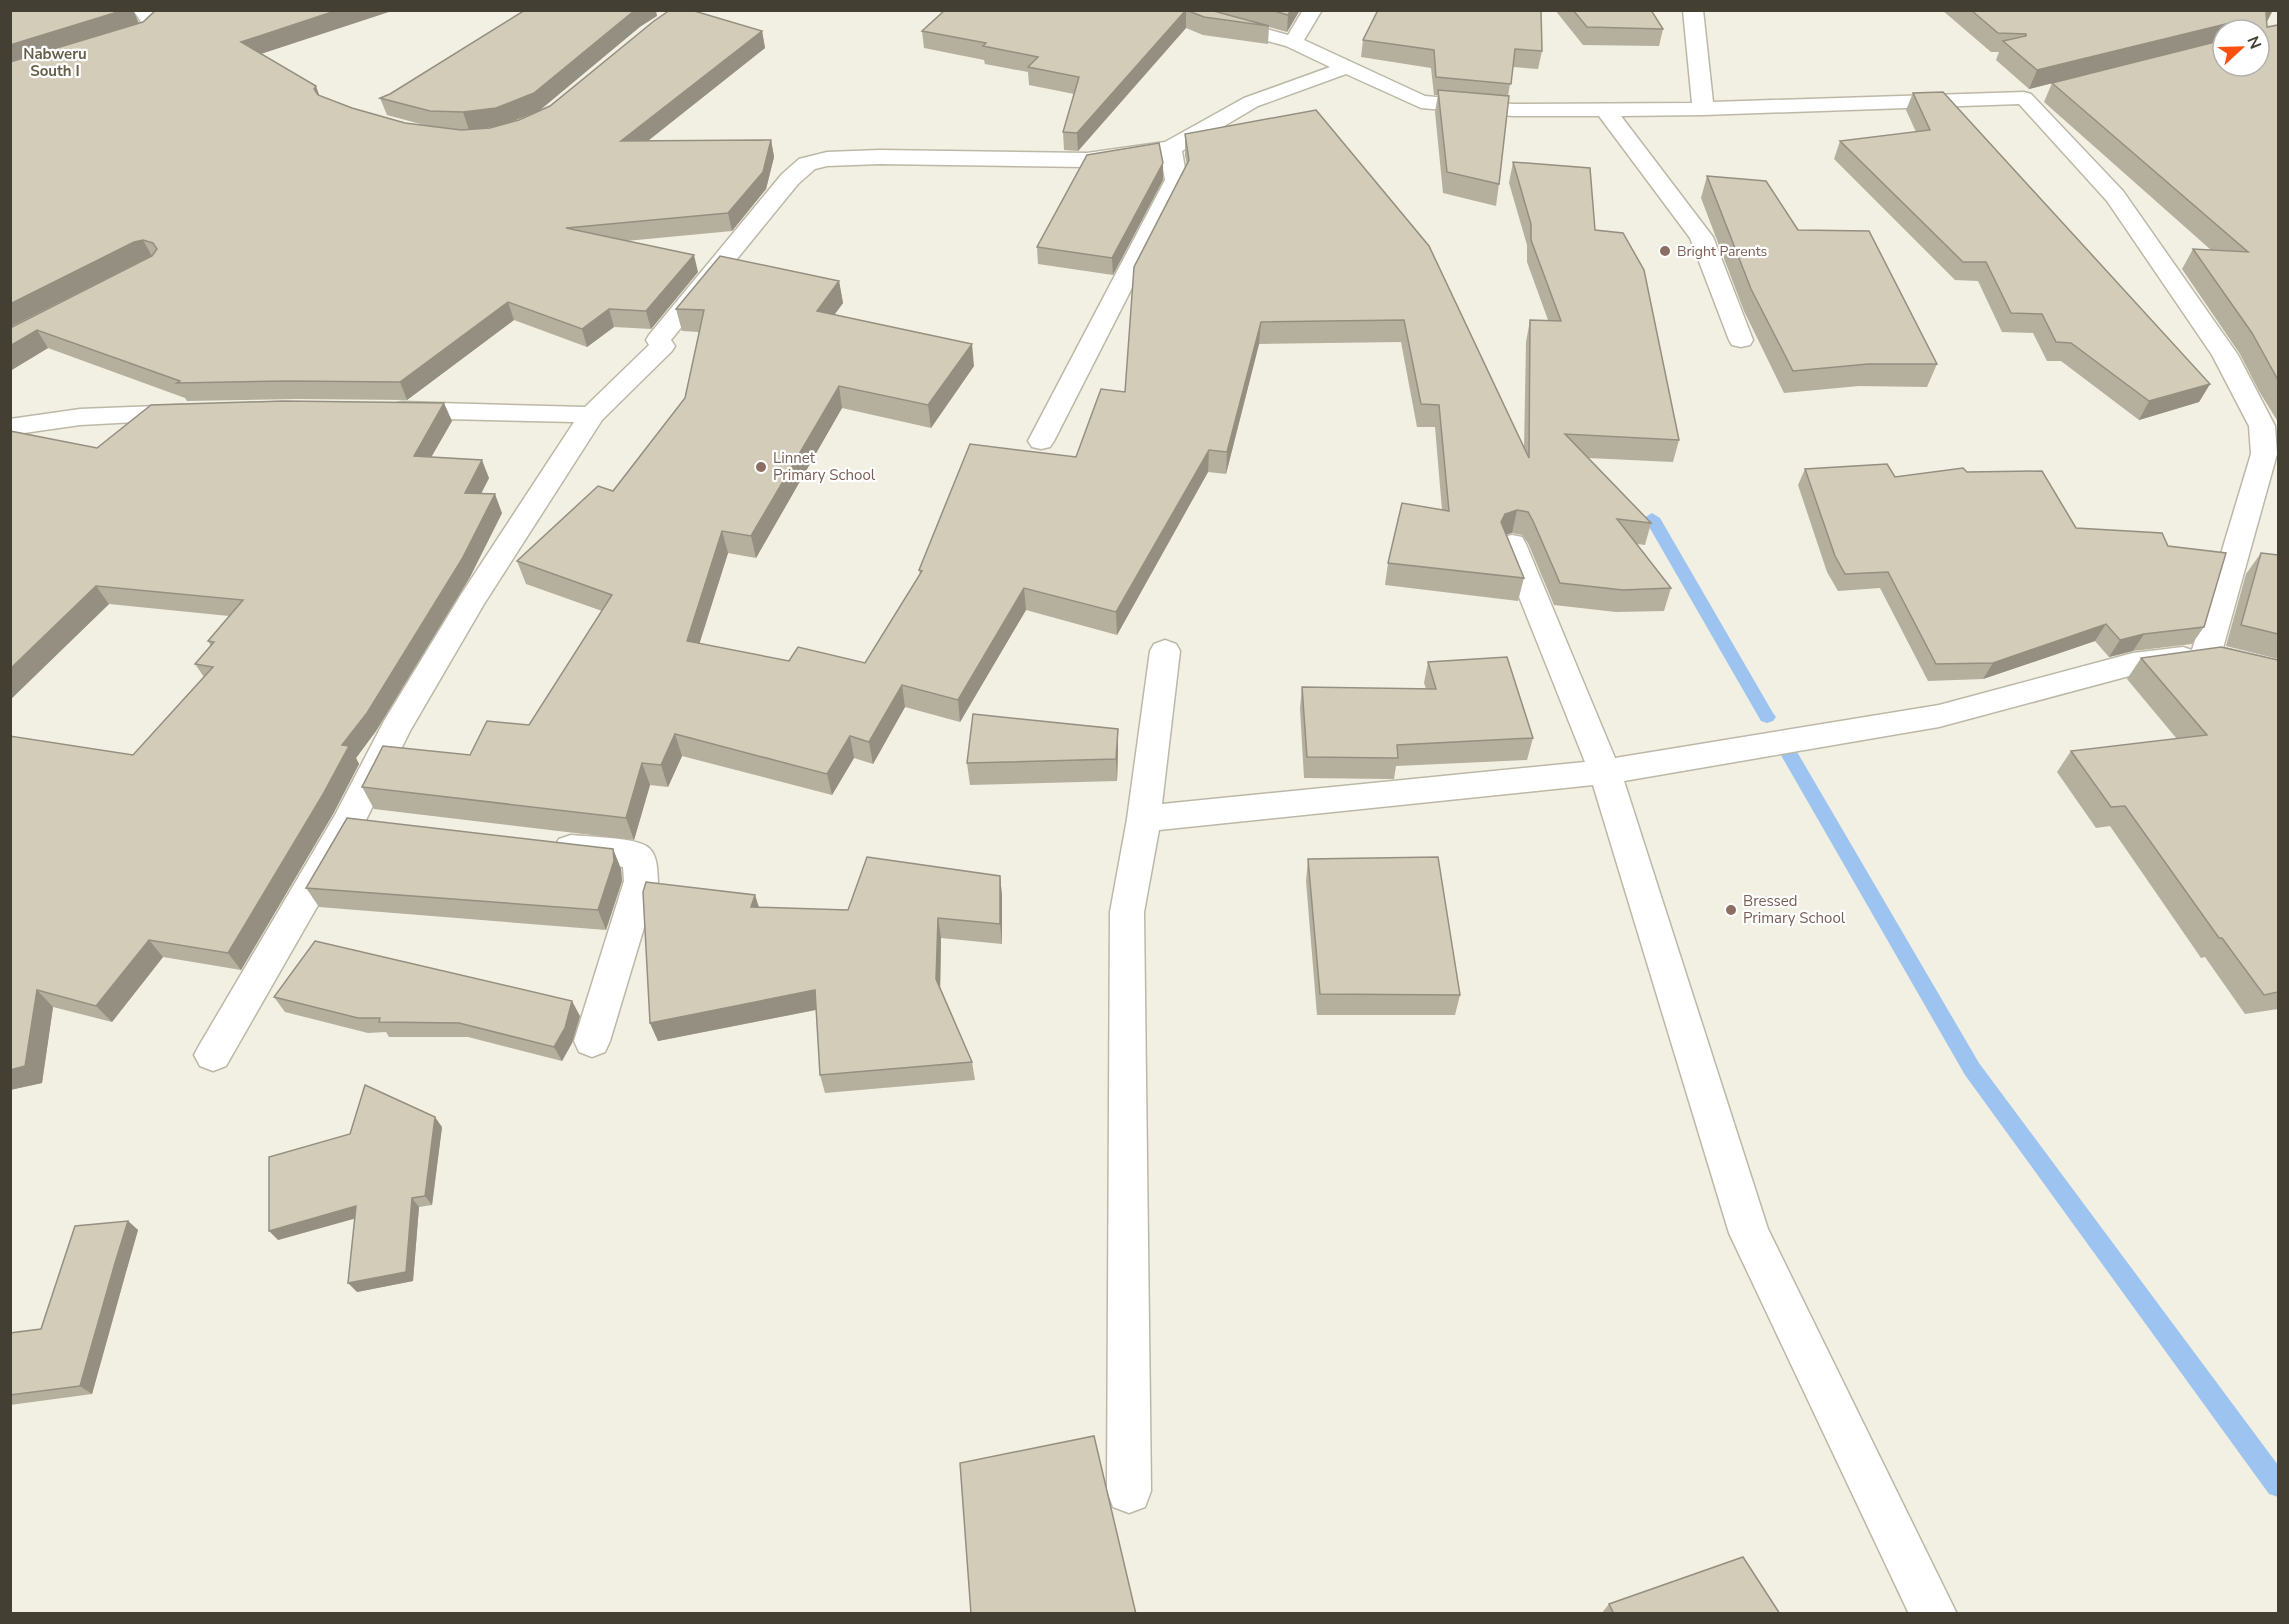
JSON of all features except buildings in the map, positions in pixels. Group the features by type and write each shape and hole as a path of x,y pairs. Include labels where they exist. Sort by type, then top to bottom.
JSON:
{"street":[{"path":"99,46 142,32 152,25 151,19 142,10"},
{"path":"1174,10 1293,42 1421,102 1513,110 1703,109 2024,98 2046,93"},
{"path":"1293,42 1313,10"},
{"path":"1693,10 1703,109"},
{"path":"213,1055 349,821 395,729 466,610 592,415 663,346 658,340 790,179 807,165 827,159 880,157 1087,160 1171,148 1251,102 1345,68"},
{"path":"2024,98 2115,196 2225,355 2262,426 2264,454 2206,655"},
{"path":"1605,109 1701,237 1741,340"},
{"path":"1041,441 1176,180 1171,148"},
{"path":"376,409 592,415"},
{"path":"10,427 80,417 210,412"},
{"path":"1512,544 1605,772 1749,1233 1934,1614"},
{"path":"1129,1491 1127,912 1144,819 1165,651"},
{"path":"1144,819 1605,772 1939,716 2133,664 2206,655 2278,672"},
{"path":"349,821 383,825"},
{"path":"543,844 635,855 639,859 641,881 592,1041"}],"waterway":[{"path":"1652,518 1767,717"},
{"path":"1787,750 1972,1069 2278,1485"}],"place":[{"name":"Bright Parents","path":"1665,251"},
{"name":"Linnet Primary School","path":"761,467"},
{"name":"Bressed Primary School","path":"1731,910"}],"district":[{"name":"Nabweru South I","path":"55,62"}]}
